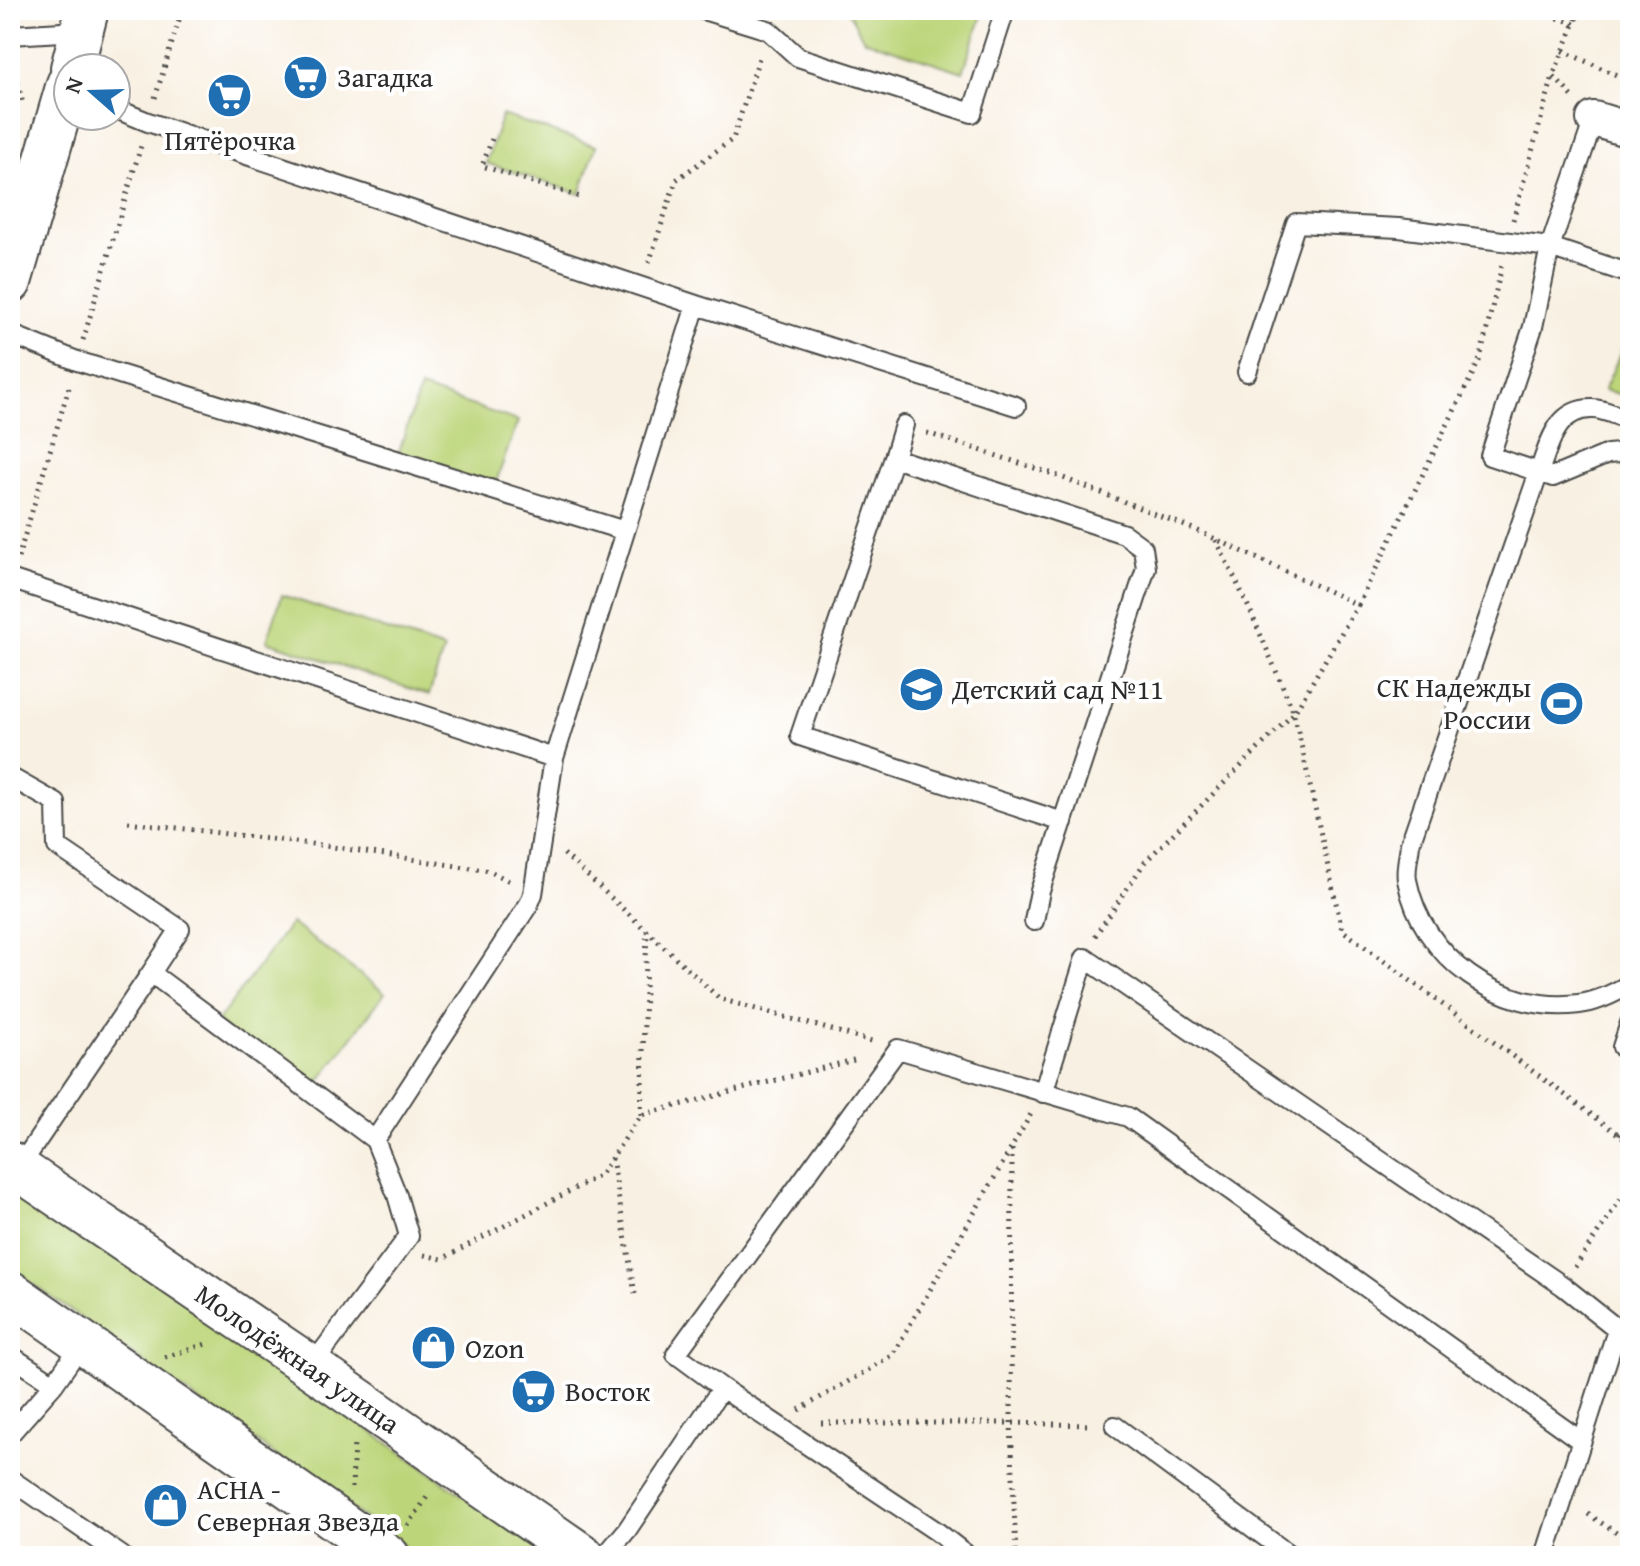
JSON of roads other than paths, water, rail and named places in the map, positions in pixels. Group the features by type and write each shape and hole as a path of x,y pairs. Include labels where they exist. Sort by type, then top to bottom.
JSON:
{"street":[{"path":"1594,119 1630,130"},
{"path":"10,282 55,132"},
{"name":"Молодёжная улица","path":"14,1166 583,1556"},
{"path":"10,1292 388,1556"}],"lane":[{"path":"703,10 768,30 798,57 972,113 1005,10"},
{"path":"10,35 79,36"},
{"path":"132,116 641,287 1016,406"},
{"path":"1594,119 1550,247 1533,327 1490,456 1553,477 1608,454 1630,452"},
{"path":"1247,372 1296,223 1399,228 1550,247 1630,274"},
{"path":"375,1140 533,894 554,758 696,305"},
{"path":"10,334 77,361 625,531"},
{"path":"1630,420 1593,409 1565,417 1554,430 1410,844 1406,877 1416,909 1436,946 1469,976 1503,995 1541,1005 1580,1004 1613,994 1630,984"},
{"path":"904,425 800,736 1063,822"},
{"path":"894,458 1124,534 1143,548 1146,568 1040,891 1034,921"},
{"path":"11,580 554,758"},
{"path":"10,777 56,803 57,846 180,929 14,1166"},
{"path":"1043,1093 1085,958 1563,1286 1624,1334 1581,1441 1545,1556"},
{"path":"151,973 375,1140 409,1236 311,1367"},
{"path":"1622,1047 1630,1023"},
{"path":"968,1556 676,1354 898,1049 1128,1117 1581,1441"},
{"path":"10,1434 54,1384 84,1341"},
{"path":"10,1355 54,1384"},
{"path":"605,1556 627,1530 722,1388"},
{"path":"1115,1426 1291,1556"},
{"path":"10,1479 122,1556"}],"place":[{"name":"Загадка","path":"306,77"},
{"name":"Пятёрочка","path":"230,96"},
{"name":"Детский сад №11","path":"921,689"},
{"name":"СК Надежды России","path":"1562,703"},
{"name":"Ozon","path":"434,1348"},
{"name":"Восток","path":"534,1391"},
{"name":"АСНА - Северная Звезда","path":"166,1505"}]}
